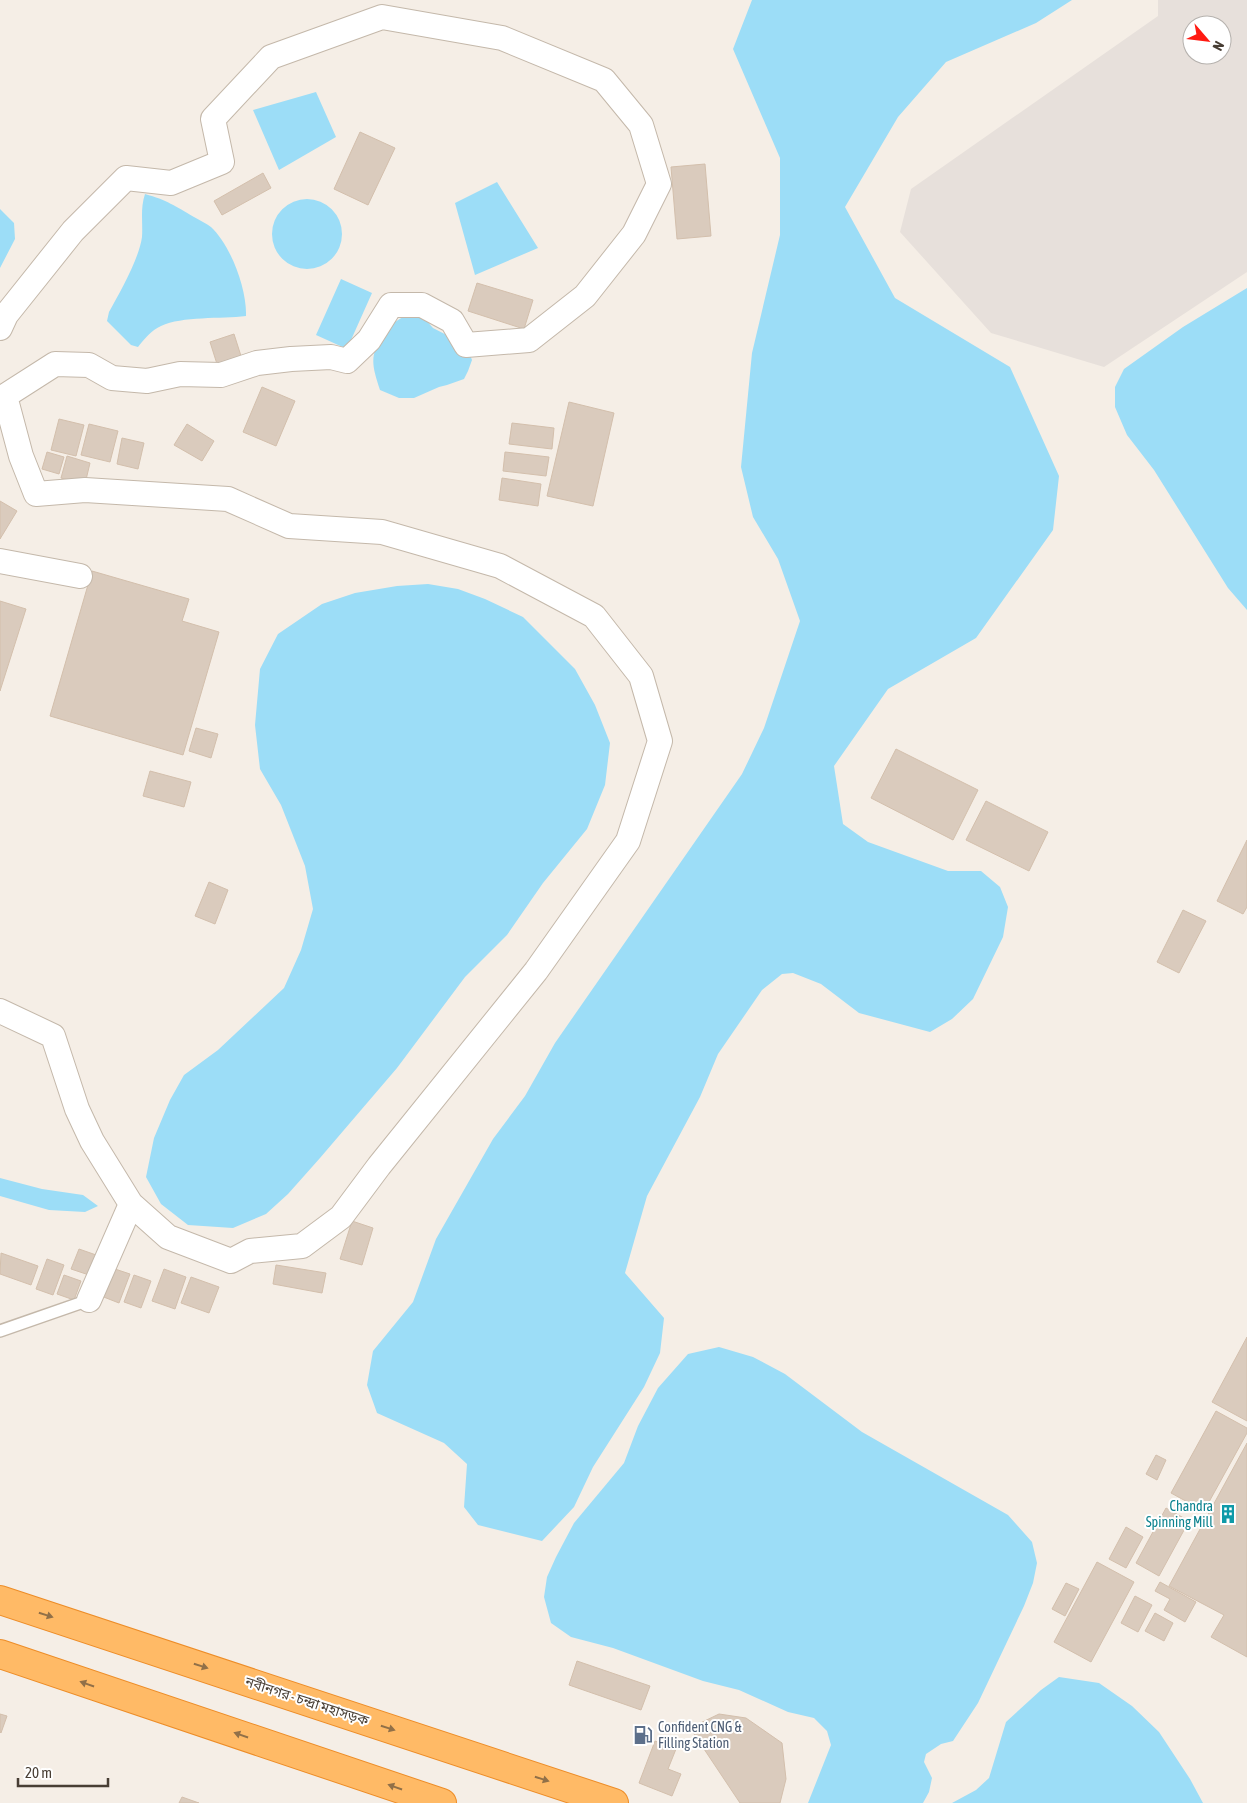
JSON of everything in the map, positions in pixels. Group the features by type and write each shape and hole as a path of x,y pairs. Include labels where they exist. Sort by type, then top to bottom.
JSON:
{"highway":[{"name":"নবীনগর - চন্দ্রা মহাসড়ক","path":"0,1600 614,1803"},
{"path":"0,1654 442,1803"}],"street":[{"path":"0,328 6,315 73,231 126,178 171,182 222,162 213,119 271,57 382,17 502,38 604,80 641,125 659,184 634,234 585,296 529,340 466,345 452,321 422,305 391,305 369,340 347,361 331,357 291,359 257,363 221,375 180,374 147,381 112,378 89,365 55,364 5,396 21,456 36,494 85,490 228,499 289,526 382,532 500,566 594,616 641,676 660,741 628,841 536,971 379,1166 341,1217 302,1246 250,1251 230,1261 168,1237 131,1204 88,1133 77,1109 53,1036 0,1011"},
{"path":"0,561 80,576"},
{"path":"89,1300 131,1204"}],"lane":[{"path":"0,1331 89,1300"}],"shaded area":[{"path":"1158,0 1247,0 1247,272 1104,367 991,333 900,232 911,189 1158,16"}],"water":[{"path":"752,0 1072,0 1036,23 946,62 898,117 845,207 895,298 1010,367 1059,476 1053,530 976,638 888,689 834,766 843,824 868,842 948,871 981,871 1000,887 1008,907 1003,937 973,999 952,1019 930,1032 859,1013 821,984 793,973 782,974 762,990 718,1054 700,1097 647,1196 625,1273 664,1318 660,1353 644,1387 593,1467 574,1507 542,1541 478,1525 464,1507 467,1464 444,1443 377,1413 367,1385 373,1351 413,1302 436,1239 493,1139 525,1096 555,1043 742,774 764,728 800,621 778,559 753,517 741,467 752,353 780,235 780,158 733,49"},
{"path":"316,92 336,137 279,170 253,110"},
{"path":"497,182 538,248 475,275 455,203"},
{"path":"145,194 176,206 211,227 218,235 231,256 241,281 246,305 246,316 191,319 170,323 154,330 138,347 131,345 107,321 109,312 140,246"},
{"path":"307,199 326,205 336,215 342,234 336,253 326,263 307,269 288,263 278,253 272,234 278,215 288,205"},
{"path":"0,209 14,223 15,239 0,268"},
{"path":"341,279 372,293 347,349 316,335"},
{"path":"1247,288 1247,610 1228,588 1154,470 1127,435 1115,407 1115,387 1124,369 1183,327"},
{"path":"413,314 425,319 433,328 466,345 472,360 464,379 414,398 399,398 380,390 373,359 377,346 392,325 398,320"},
{"path":"428,584 458,589 523,617 575,669 595,705 610,743 605,785 587,829 543,883 507,935 465,977 397,1068 288,1194 266,1214 233,1228 188,1225 161,1204 146,1177 154,1138 170,1100 184,1075 218,1050 284,988 301,950 313,909 305,866 281,805 260,769 255,725 260,669 278,634 322,604 355,593 397,586"},
{"path":"0,1178 42,1189 83,1195 98,1206 85,1212 49,1210 0,1196"},
{"path":"719,1347 753,1357 785,1374 862,1432 1008,1515 1032,1542 1037,1563 1033,1583 1024,1606 978,1703 953,1741 941,1744 926,1754 924,1762 932,1778 929,1792 923,1803 808,1803 831,1745 827,1731 814,1718 788,1712 739,1690 703,1681 613,1648 571,1637 551,1623 544,1597 547,1577 574,1523 624,1463 638,1426 658,1388 688,1354"},
{"path":"1059,1677 1099,1683 1132,1706 1159,1732 1190,1779 1203,1803 952,1803 976,1790 989,1778 1006,1722 1041,1690"}],"building":[{"path":"360,132 395,148 368,205 334,189"},
{"path":"705,164 711,236 677,239 671,167"},
{"path":"263,173 271,188 222,215 214,201"},
{"path":"477,283 533,300 524,329 468,311"},
{"path":"234,334 241,356 217,364 210,342"},
{"path":"262,387 295,401 276,446 243,432"},
{"path":"569,402 614,413 593,506 547,496"},
{"path":"59,419 84,425 76,456 51,450"},
{"path":"512,423 554,428 552,449 509,444"},
{"path":"89,424 118,431 110,462 81,455"},
{"path":"187,424 214,441 202,461 174,445"},
{"path":"122,438 144,443 138,469 117,464"},
{"path":"47,452 64,457 59,474 42,469"},
{"path":"505,452 549,457 546,476 503,471"},
{"path":"67,456 90,463 85,484 61,478"},
{"path":"502,478 541,484 538,506 499,500"},
{"path":"0,501 17,511 0,539"},
{"path":"92,571 189,599 182,621 219,632 183,755 50,716"},
{"path":"0,601 26,609 0,691"},
{"path":"196,728 218,734 211,758 189,751"},
{"path":"896,749 978,790 953,840 871,798"},
{"path":"150,771 191,782 184,807 143,796"},
{"path":"986,801 1048,832 1029,871 966,840"},
{"path":"1247,840 1247,907 1243,914 1217,901"},
{"path":"209,882 228,890 215,924 195,916"},
{"path":"1183,910 1206,921 1179,973 1157,962"},
{"path":"352,1221 373,1228 362,1265 340,1259"},
{"path":"79,1249 99,1256 92,1276 71,1269"},
{"path":"1,1253 38,1266 31,1285 0,1274"},
{"path":"47,1259 64,1265 53,1295 36,1289"},
{"path":"276,1265 326,1273 322,1293 273,1284"},
{"path":"106,1266 130,1274 119,1303 96,1294"},
{"path":"164,1269 186,1277 175,1309 152,1301"},
{"path":"64,1275 81,1281 74,1300 57,1294"},
{"path":"134,1275 151,1281 141,1308 124,1302"},
{"path":"191,1277 219,1287 209,1313 181,1303"},
{"path":"1247,1337 1247,1421 1212,1402"},
{"path":"1216,1411 1247,1428 1247,1433 1204,1511 1171,1493"},
{"name":"Chandra Spinning Mill","path":"1247,1443 1247,1657 1211,1637 1224,1615 1169,1586"},
{"path":"1156,1455 1166,1460 1157,1480 1146,1474"},
{"path":"1166,1508 1189,1521 1159,1576 1136,1563"},
{"path":"1126,1527 1143,1537 1126,1568 1109,1559"},
{"path":"1097,1562 1134,1582 1091,1662 1054,1642"},
{"path":"1160,1582 1196,1602 1185,1622 1164,1610 1170,1599 1155,1591"},
{"path":"1066,1583 1079,1589 1065,1616 1052,1609"},
{"path":"1135,1596 1152,1605 1138,1632 1121,1623"},
{"path":"1155,1613 1173,1623 1164,1641 1145,1631"},
{"path":"577,1661 650,1686 641,1710 569,1685"},
{"path":"0,1714 7,1716 1,1733 0,1732"},
{"path":"719,1714 746,1718 782,1743 786,1779 780,1803 740,1803 690,1728"},
{"path":"655,1741 676,1749 668,1769 681,1774 672,1796 639,1783"},
{"path":"182,1797 199,1803 179,1803"}],"place":[{"name":"Chandra Spinning Mill","path":"1228,1514"},
{"name":"Confident CNG & Filling Station","path":"643,1735"}]}
